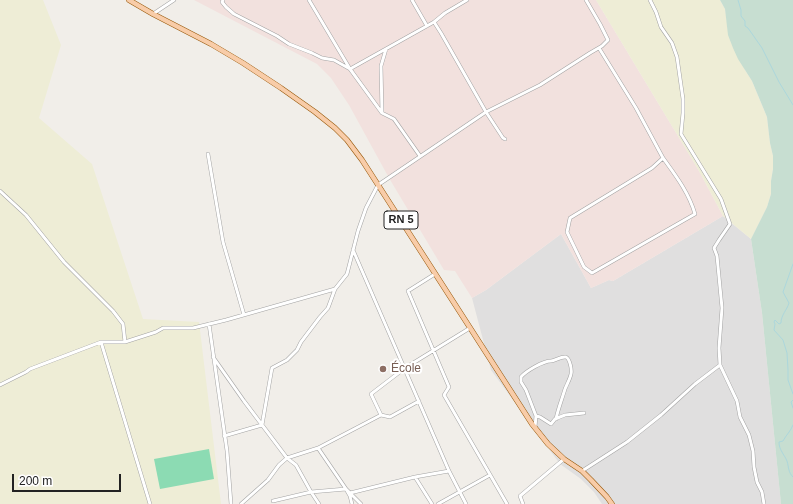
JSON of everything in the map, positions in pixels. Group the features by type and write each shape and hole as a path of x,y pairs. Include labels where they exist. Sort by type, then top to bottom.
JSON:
{"main road":[{"name":"RN 5","path":"129,0 233,57 315,112 347,140 362,160 535,427 548,444 564,459 582,471 612,504"}],"street":[{"path":"153,14 174,0"},
{"path":"223,0 222,2 234,14 274,36 277,36 289,44 322,58 334,60 350,69"},
{"path":"309,0 350,69 382,113 394,119 420,156"},
{"path":"412,0 427,26"},
{"path":"350,69 434,22 467,0"},
{"path":"262,425 272,368 287,360 298,350 301,342 328,308 335,289 347,274 358,231 366,208 378,185 486,112 540,85 602,46 608,40 586,0"},
{"path":"650,0 661,27 672,43 677,57 683,99 681,134 721,199 730,224 714,248 717,256 722,308 719,348 720,365 737,401 740,417 749,435 753,451 754,470 757,482 763,494 764,504"},
{"path":"434,22 442,33 486,112 502,138 505,140"},
{"path":"599,48 636,108 664,158 685,188 695,214 592,273 584,267 567,232 570,218 652,168 664,158"},
{"path":"382,113 381,66 386,49"},
{"path":"208,154 224,242 244,315"},
{"path":"0,191 26,215 64,262 123,324 125,342"},
{"path":"353,250 449,471 466,504"},
{"path":"435,274 408,291 449,387 444,395 505,504"},
{"path":"0,385 30,369 101,342 125,342 164,328 193,328 335,289"},
{"path":"208,324 227,451 231,504"},
{"path":"381,415 371,394 404,368 470,328"},
{"path":"101,342 150,504"},
{"path":"213,357 287,458 296,465 311,492 320,504"},
{"path":"535,427 536,416 526,390 521,382 521,377 526,372 542,363 565,357 571,368 571,375 556,419"},
{"path":"582,471 627,442 667,410 695,384 720,365"},
{"path":"241,504 268,480 279,465 287,458 318,448 381,415 390,417 419,401"},
{"path":"536,416 550,424 565,414 584,413"},
{"path":"224,436 262,425"},
{"path":"318,448 346,489 352,504"},
{"path":"523,504 520,496 564,459"},
{"path":"350,493 415,477 449,471"},
{"path":"438,504 490,475"},
{"path":"415,477 432,504"},
{"path":"273,501 311,492 346,489 361,504"},
{"path":"282,499 284,504"}],"shaded area":[{"path":"194,0 596,0 699,171 723,216 613,281 609,280 591,288 561,234 486,290 472,298 455,271 444,270 389,178 349,105 331,78 317,64"},
{"path":"723,216 751,239 762,313 781,504 602,504 594,492 581,479 560,464 491,370 472,298 486,290 561,234 591,288 609,280 613,281"}],"green space":[{"path":"0,0 43,0 61,45 39,118 92,164 143,319 199,322 221,504 0,504"},
{"path":"596,0 720,0 725,9 727,21 745,70 752,81 767,117 773,156 771,194 767,207 751,239 723,216 699,171"},
{"path":"720,0 793,0 793,504 781,504 762,313 751,239 767,207 771,194 773,156 767,117 752,81 733,48 728,35 725,9"},
{"path":"209,449 214,479 160,489 154,459"}],"waterway":[{"path":"738,0 741,16 745,21 745,26 762,48 779,82 793,105"},
{"path":"793,264 783,292 789,303 782,317 781,323 779,324 775,320 774,322 774,330 783,340 787,353 788,380 793,394"},
{"path":"793,400 791,402 793,408"},
{"path":"793,425 783,441 779,442 781,450 787,461 789,472 793,477"}],"place":[{"name":"École","path":"383,369"}]}
